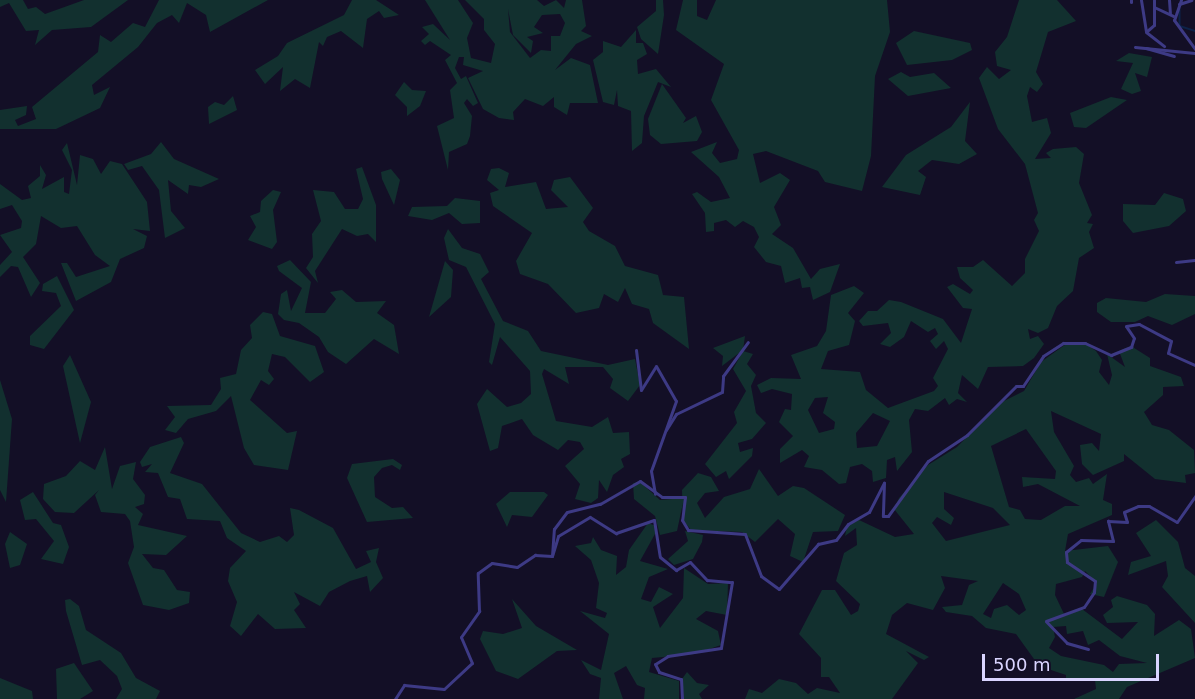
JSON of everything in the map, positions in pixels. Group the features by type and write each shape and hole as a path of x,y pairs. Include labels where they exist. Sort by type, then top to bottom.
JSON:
{"street":[{"path":"1141,0 1146,32 1164,46"},
{"path":"1146,32 1154,25 1154,0"},
{"path":"1169,0 1170,13"},
{"path":"1173,16 1180,2 1191,0"},
{"path":"1154,7 1173,16 1195,51"},
{"path":"1153,48 1158,46"},
{"path":"1135,47 1164,46 1195,51"},
{"path":"1146,48 1153,48 1174,56"},
{"path":"1176,262 1195,260"},
{"path":"552,556 554,529 567,512 600,504 632,482 644,482 656,495 685,497 682,520 691,531 745,534 763,579 779,589 818,544 836,540 848,524 869,512 884,483 883,516 888,516 928,461 967,435 1016,386 1023,386 1043,356 1064,343 1086,343 1111,355 1131,347 1134,338 1126,326 1139,324 1171,341 1168,353 1195,365"},
{"path":"665,435 676,414 722,392 723,376 748,342"},
{"path":"636,350 641,390 656,366 676,399 649,480 656,495"},
{"path":"1088,649 1067,643 1047,623 1084,607 1094,592 1095,581 1067,562 1066,552 1081,540 1113,541 1108,521 1127,522 1124,512 1138,506 1149,506 1169,521 1181,520 1186,504 1195,496"},
{"path":"552,556 555,539 575,522 593,518 616,533 653,520 660,557 676,570 690,562 707,580 730,580 731,612 721,627 722,648 664,657 654,666 681,679 682,699"},
{"path":"395,699 404,685 444,690 472,663 461,639 479,611 478,573 492,563 518,567 535,555 552,556"}],"green space":[{"path":"0,0 23,0 28,9 36,7 45,14 84,0 128,0 91,27 52,30 35,45 39,30 26,31 9,3 0,7"},
{"path":"159,0 268,0 210,32 206,15 187,3 179,23 172,15 157,23 138,47 92,85 94,95 110,87 100,108 56,129 0,129 0,110 27,106 26,115 15,120 18,126 36,119 32,107 98,52 100,35 111,42 133,23 145,27"},
{"path":"352,0 376,0 399,15 384,18 379,11 367,19 363,48 341,31 327,37 323,46 319,42 310,88 295,79 280,91 283,67 265,84 255,70 278,56 287,43 344,15"},
{"path":"425,0 458,0 473,23 467,38 471,58 491,63 495,44 484,30 484,19 465,0 537,0 544,6 556,0 564,8 566,0 582,0 586,26 581,31 592,36 576,44 555,70 571,58 590,65 598,103 570,103 567,115 554,107 554,97 543,106 525,99 513,112 514,120 499,118 483,109 468,78 483,71 463,65 464,57 459,57 455,68 461,79 466,76 478,103 473,106 467,99 464,103 472,116 470,136 467,144 449,152 448,170 437,126 454,118 450,90 457,83 445,60 451,55 430,41 425,45 421,41 429,34 422,27 433,24 450,40","holes":["508,9 513,35 531,53 533,41 527,37 543,33 534,27 542,15 560,14 565,23 560,36 551,36 551,51 541,50 530,58 510,32"]},
{"path":"656,0 663,0 664,15 658,54 641,39 637,27 656,11"},
{"path":"683,0 697,0 697,16 707,20 716,0 887,0 890,32 875,76 871,156 862,191 825,182 818,171 766,151 753,154 760,183 780,173 790,180 774,207 781,225 772,234 793,248 811,279 820,269 840,264 830,292 813,300 810,287 802,288 800,278 785,283 781,266 766,262 754,247 759,237 754,227 743,221 735,227 726,220 714,223 714,231 706,232 705,213 692,194 697,192 711,202 730,198 719,177 691,152 717,142 712,153 720,163 737,159 739,150 711,100 724,64 676,30"},
{"path":"1019,0 1057,0 1076,21 1048,32 1036,72 1043,84 1037,92 1030,87 1027,96 1032,122 1047,118 1051,133 1035,159 1051,158 1046,153 1053,149 1076,147 1084,154 1079,183 1092,215 1087,223 1093,224 1089,232 1094,248 1079,258 1073,291 1057,306 1048,328 1038,333 1028,329 1030,339 1038,336 1044,344 1034,358 1023,366 988,367 978,389 962,375 958,393 967,402 957,399 949,405 945,398 928,411 915,409 909,420 912,452 897,471 895,457 887,460 886,478 873,482 872,471 862,464 850,467 846,483 839,484 822,470 804,467 809,456 802,450 780,463 780,449 793,436 779,422 785,409 791,410 792,394 772,389 761,393 757,385 771,378 801,379 791,355 817,346 826,331 831,295 854,286 864,293 848,313 855,321 849,345 828,351 821,369 860,372 866,390 888,408 934,391 938,386 933,378 948,349 944,341 936,349 930,341 938,334 935,328 928,332 911,321 904,337 890,347 880,344 891,333 888,323 863,326 859,321 868,311 877,311 889,300 901,302 943,319 961,343 972,309 963,308 947,287 953,284 970,294 973,290 960,278 957,267 973,267 983,260 1012,286 1025,273 1025,259 1039,231 1034,220 1038,213 1025,164 998,129 979,78 987,67 999,79 1011,70 997,66 995,52 1007,37","holes":["828,397 823,413 835,422 834,429 819,433 808,410 815,398","873,413 890,421 877,446 857,448 856,433"]},
{"path":"636,30 636,43 643,43 647,54 637,60 638,74 656,69 671,87 658,82 644,116 642,143 632,151 631,111 618,106 617,90 614,105 603,102 593,60 603,52 603,41 621,47"},
{"path":"914,31 970,43 972,50 952,60 907,65 896,43"},
{"path":"1129,53 1152,57 1147,77 1135,73 1141,91 1132,94 1121,89 1133,63 1116,61"},
{"path":"901,72 910,77 934,73 951,88 908,96 888,79"},
{"path":"404,82 412,90 426,91 420,106 407,116 407,107 395,95"},
{"path":"662,84 686,118 683,123 696,116 702,132 697,141 661,144 650,135 648,119"},
{"path":"233,96 237,110 209,124 208,107 215,102 224,105"},
{"path":"1111,97 1127,100 1086,128 1074,127 1070,113"},
{"path":"970,102 965,141 977,154 959,164 932,160 918,171 926,177 920,195 882,187 906,155 951,127"},
{"path":"161,142 174,159 219,179 201,187 189,185 188,194 168,180 171,211 185,228 165,238 159,190 142,166 128,170 124,164 151,154"},
{"path":"67,143 77,185 80,155 93,159 101,174 110,161 122,164 147,202 150,231 133,229 147,236 144,248 120,259 111,282 76,301 61,263 67,263 76,277 110,266 95,255 77,226 61,228 41,216 36,244 23,257 40,283 31,297 18,267 11,266 0,277 0,265 12,252 0,235 21,228 22,221 12,205 0,209 0,184 22,200 31,198 28,186 40,176 40,165 46,175 42,189 64,177 64,192 69,194 72,170 62,150"},
{"path":"362,167 376,205 376,242 368,234 357,236 342,229 315,271 318,283 306,268 313,257 312,234 321,221 313,190 334,192 345,209 358,209 363,199 356,169"},
{"path":"499,168 509,173 505,187 536,182 546,209 568,207 551,190 554,180 570,177 593,208 583,222 589,231 615,246 625,266 658,275 663,295 684,297 689,349 653,323 649,309 632,304 625,288 618,302 604,294 599,308 576,313 548,284 520,274 516,261 532,233 493,206 490,193 499,190 487,180 491,169"},
{"path":"391,169 400,180 394,205 381,172"},
{"path":"273,190 281,192 273,210 277,242 272,249 248,240 256,227 250,216 260,212 261,201"},
{"path":"1164,193 1183,199 1186,211 1169,226 1133,233 1123,221 1123,204 1155,205"},
{"path":"455,198 480,201 480,223 462,224 449,213 432,220 408,216 412,207 447,206"},
{"path":"448,229 462,248 480,254 489,272 481,279 503,321 528,331 541,351 608,365 635,359 640,385 628,401 610,388 613,379 603,367 565,367 569,384 544,369 542,374 556,421 592,427 608,417 613,433 629,432 630,454 621,459 624,467 613,475 607,492 599,480 598,498 591,503 575,499 580,484 565,466 584,449 580,442 568,440 558,450 533,435 522,419 502,426 498,448 490,451 477,404 487,389 507,407 521,403 531,394 530,371 500,337 492,365 489,362 495,324 466,267 449,260 444,238"},
{"path":"290,260 311,282 305,313 325,313 336,299 330,292 342,290 356,302 386,301 377,313 394,325 399,354 374,339 346,364 328,352 319,337 299,323 284,320 278,314 281,294 287,290 291,311 302,288 279,271 277,266"},
{"path":"445,261 453,270 451,297 429,317"},
{"path":"57,276 74,310 44,349 30,345 30,336 61,306 56,293 42,291 43,284"},
{"path":"1165,294 1195,296 1195,314 1172,325 1148,316 1135,322 1111,322 1097,312 1097,303 1106,298 1146,302"},
{"path":"263,312 272,314 280,336 315,346 324,372 310,382 285,357 272,354 268,371 274,379 269,385 261,380 250,400 287,433 297,431 288,470 254,465 244,448 231,396 216,411 188,419 176,433 165,430 175,417 167,406 211,405 221,389 220,378 236,374 241,350 252,338 250,325"},
{"path":"745,336 743,350 722,366 723,356 713,348"},
{"path":"1066,344 1086,344 1096,351 1102,360 1099,372 1109,385 1112,375 1107,354 1125,367 1119,351 1131,346 1150,358 1150,366 1181,377 1184,386 1163,387 1163,395 1144,412 1152,425 1169,430 1194,450 1195,473 1185,475 1186,483 1155,479 1124,454 1124,461 1093,475 1082,464 1080,445 1092,443 1099,451 1101,434 1051,411 1054,432 1074,466 1070,475 1076,482 1089,478 1093,484 1107,474 1103,500 1112,504 1112,515 1068,534 1065,551 1108,546 1118,562 1104,597 1090,594 1097,583 1085,571 1082,577 1056,584 1055,595 1065,616 1082,609 1122,639 1138,622 1107,623 1103,615 1113,607 1111,600 1117,596 1147,605 1155,614 1154,636 1179,620 1191,629 1195,658 1127,687 1119,699 1074,699 1096,689 1095,680 1066,681 1066,675 1039,666 1016,634 986,628 972,616 946,612 942,607 962,605 969,585 978,581 941,576 945,588 933,610 907,603 892,615 886,634 929,657 924,660 906,651 918,663 892,699 745,699 749,689 762,693 779,679 796,683 808,694 817,688 840,693 829,677 821,677 821,658 799,634 822,590 835,590 851,615 858,611 860,604 836,581 844,553 857,545 856,528 845,536 847,526 859,520 895,537 914,534 894,509 899,498 928,465 957,447 1002,402 1024,391 1041,362","holes":["1026,429 1056,471 1055,479 1022,477 1023,487 1038,484 1080,506 1065,506 1041,520 1025,519 1020,510 1009,507 991,446","944,492 993,508 1010,525 946,541 932,523 937,517 951,525 954,518 944,509","1003,583 1019,594 1026,610 1019,615 1007,605 994,609 991,618 983,614","1066,626 1067,634 1083,631 1088,645 1099,640 1120,656 1147,663 1119,664 1113,672 1104,665 1061,656 1049,648 1055,637 1053,627"]},
{"path":"743,351 753,354 747,364 756,375 751,386 756,413 766,423 752,439 738,443 740,452 753,448 752,456 729,479 726,471 716,477 705,464 737,423 734,412 746,391 733,369"},
{"path":"70,355 91,402 80,443 63,366"},
{"path":"0,380 12,419 6,502 0,490"},
{"path":"181,437 184,443 170,473 202,484 241,533 260,542 279,536 287,542 294,535 290,508 299,510 333,528 356,569 371,562 366,551 379,548 376,562 383,578 370,592 367,576 350,581 329,592 320,606 294,592 300,604 294,610 306,628 275,629 258,614 241,636 230,626 237,602 228,581 230,568 246,551 227,538 220,521 187,519 180,499 168,497 158,473 145,472 152,464 142,467 140,462 150,447"},
{"path":"105,447 112,489 120,466 136,462 133,479 145,495 144,504 135,507 143,514 138,525 187,536 166,555 142,554 153,568 164,570 177,590 190,592 189,603 169,610 143,605 128,563 134,547 130,521 125,514 101,512 95,495 99,490 74,513 55,512 43,499 44,484 66,476 80,461 95,470"},
{"path":"393,459 402,465 400,470 392,465 382,468 374,477 375,497 392,508 403,507 413,518 367,522 347,478 352,464"},
{"path":"759,469 778,496 793,486 804,488 845,515 838,531 813,532 803,562 790,556 795,534 778,519 755,542 742,532 691,530 683,520 682,490 698,473 711,477 719,491 705,493 697,503 705,518 724,497 750,489"},
{"path":"640,482 660,500 684,498 677,531 660,535 655,516 634,499 633,483"},
{"path":"33,492 53,523 61,525 69,547 63,564 41,559 54,541 36,519 25,520 20,500"},
{"path":"510,492 544,492 548,495 532,517 512,515 507,527 496,504"},
{"path":"1156,520 1178,542 1185,568 1195,576 1195,623 1162,587 1168,576 1166,561 1128,575 1131,562 1151,556 1136,533"},
{"path":"648,523 656,526 655,534 640,561 668,569 649,577 641,599 651,602 659,587 673,594 653,607 660,628 683,598 684,568 708,584 728,583 727,615 706,611 696,619 718,631 721,645 695,654 652,658 649,672 679,681 679,699 644,699 645,688 637,685 626,666 614,673 623,699 599,699 601,678 590,674 581,660 601,670 609,634 580,611 605,618 607,613 596,608 599,583 591,560 575,546 591,543 593,537 601,550 617,556 616,575 626,567 629,550"},
{"path":"685,531 703,535 702,542 693,559 674,565 668,559 688,541"},
{"path":"10,532 27,544 20,565 10,568 5,544"},
{"path":"70,599 79,606 86,630 121,653 136,678 160,691 156,699 116,699 122,689 117,676 100,660 82,665 66,611 65,600"},
{"path":"512,599 536,626 577,650 557,651 518,679 496,671 480,639 483,631 503,634 522,628"},
{"path":"74,663 93,691 80,699 57,699 56,669"},
{"path":"687,672 697,683 709,685 699,694 702,699 684,699 682,679"},
{"path":"0,678 32,691 33,699 0,699"}],"waterway":[{"path":"1180,9 1180,26 1195,31"}]}
